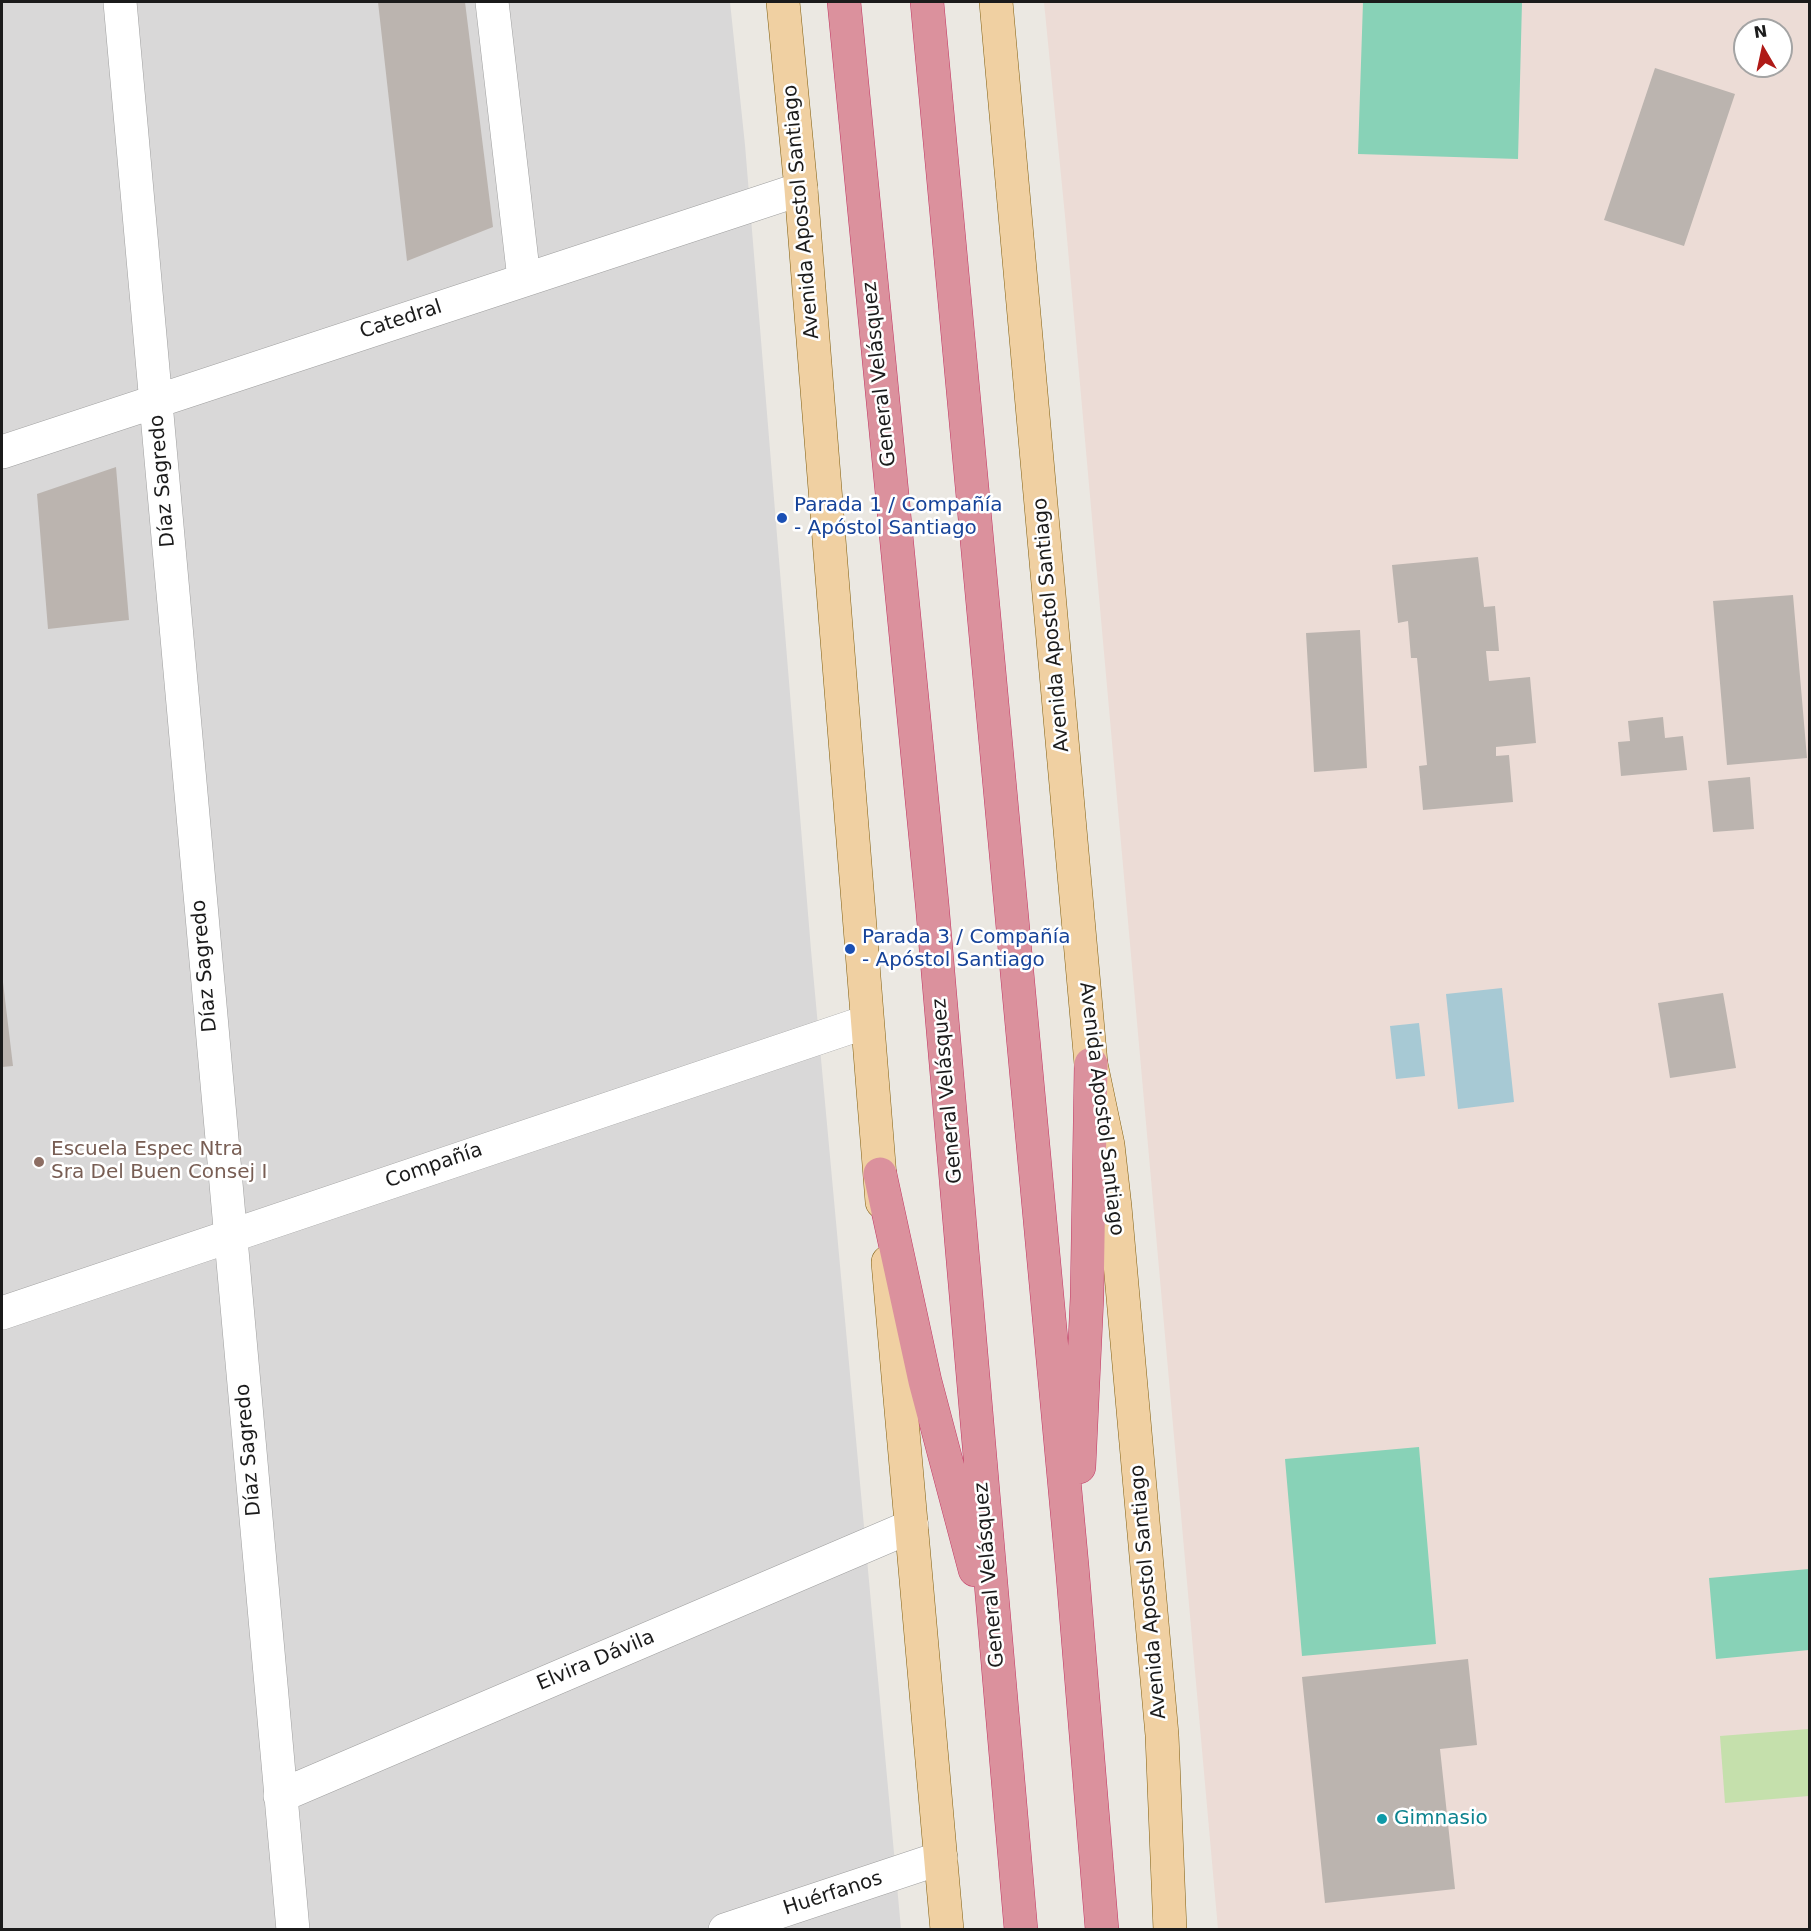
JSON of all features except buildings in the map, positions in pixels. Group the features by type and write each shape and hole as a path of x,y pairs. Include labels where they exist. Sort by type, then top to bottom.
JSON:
{"highway":[{"name":"General Velásquez","path":"844,2 930,891 1021,1929"},
{"path":"927,2 1072,1565 1102,1929"},
{"path":"1072,1565 1087,1297 1091,1064"},
{"path":"880,1174 925,1381 998,1658"}],"main road":[{"name":"Avenida Apostol Santiago","path":"783,2 801,189 866,1022 947,1929"},
{"name":"Avenida Apostol Santiago","path":"996,2 1091,1064 1108,1145 1115,1207 1162,1735 1170,1929"}],"street":[{"name":"Díaz Sagredo","path":"120,2 293,1929"},
{"path":"492,2 524,279"},
{"name":"Catedral","path":"2,452 801,189"},
{"name":"Compañía","path":"2,1313 866,1022"},
{"name":"Elvira Dávila","path":"280,1796 912,1526"},
{"name":"Huérfanos","path":"725,1929 941,1858"}],"shaded area":[{"path":"2,2 730,2 745,145 811,950 901,1929 2,1930"},
{"path":"1044,2 1809,2 1809,1929 1218,1929"}],"green space":[{"path":"1363,2 1522,2 1518,159 1358,154"},
{"path":"1419,1447 1436,1644 1302,1656 1285,1459"},
{"path":"1809,1569 1809,1650 1716,1659 1709,1578"},
{"path":"1809,1729 1809,1796 1725,1803 1720,1736"}],"water":[{"path":"1502,988 1514,1102 1458,1109 1446,994"},
{"path":"1419,1023 1425,1076 1396,1079 1390,1026"}],"place":[{"name":"Parada 1 / Compañía - Apóstol Santiago","path":"782,518"},
{"name":"Parada 3 / Compañía - Apóstol Santiago","path":"850,949"},
{"name":"Escuela Espec Ntra Sra Del Buen Consej I","path":"39,1162"},
{"name":"Gimnasio","path":"1382,1819"}]}
